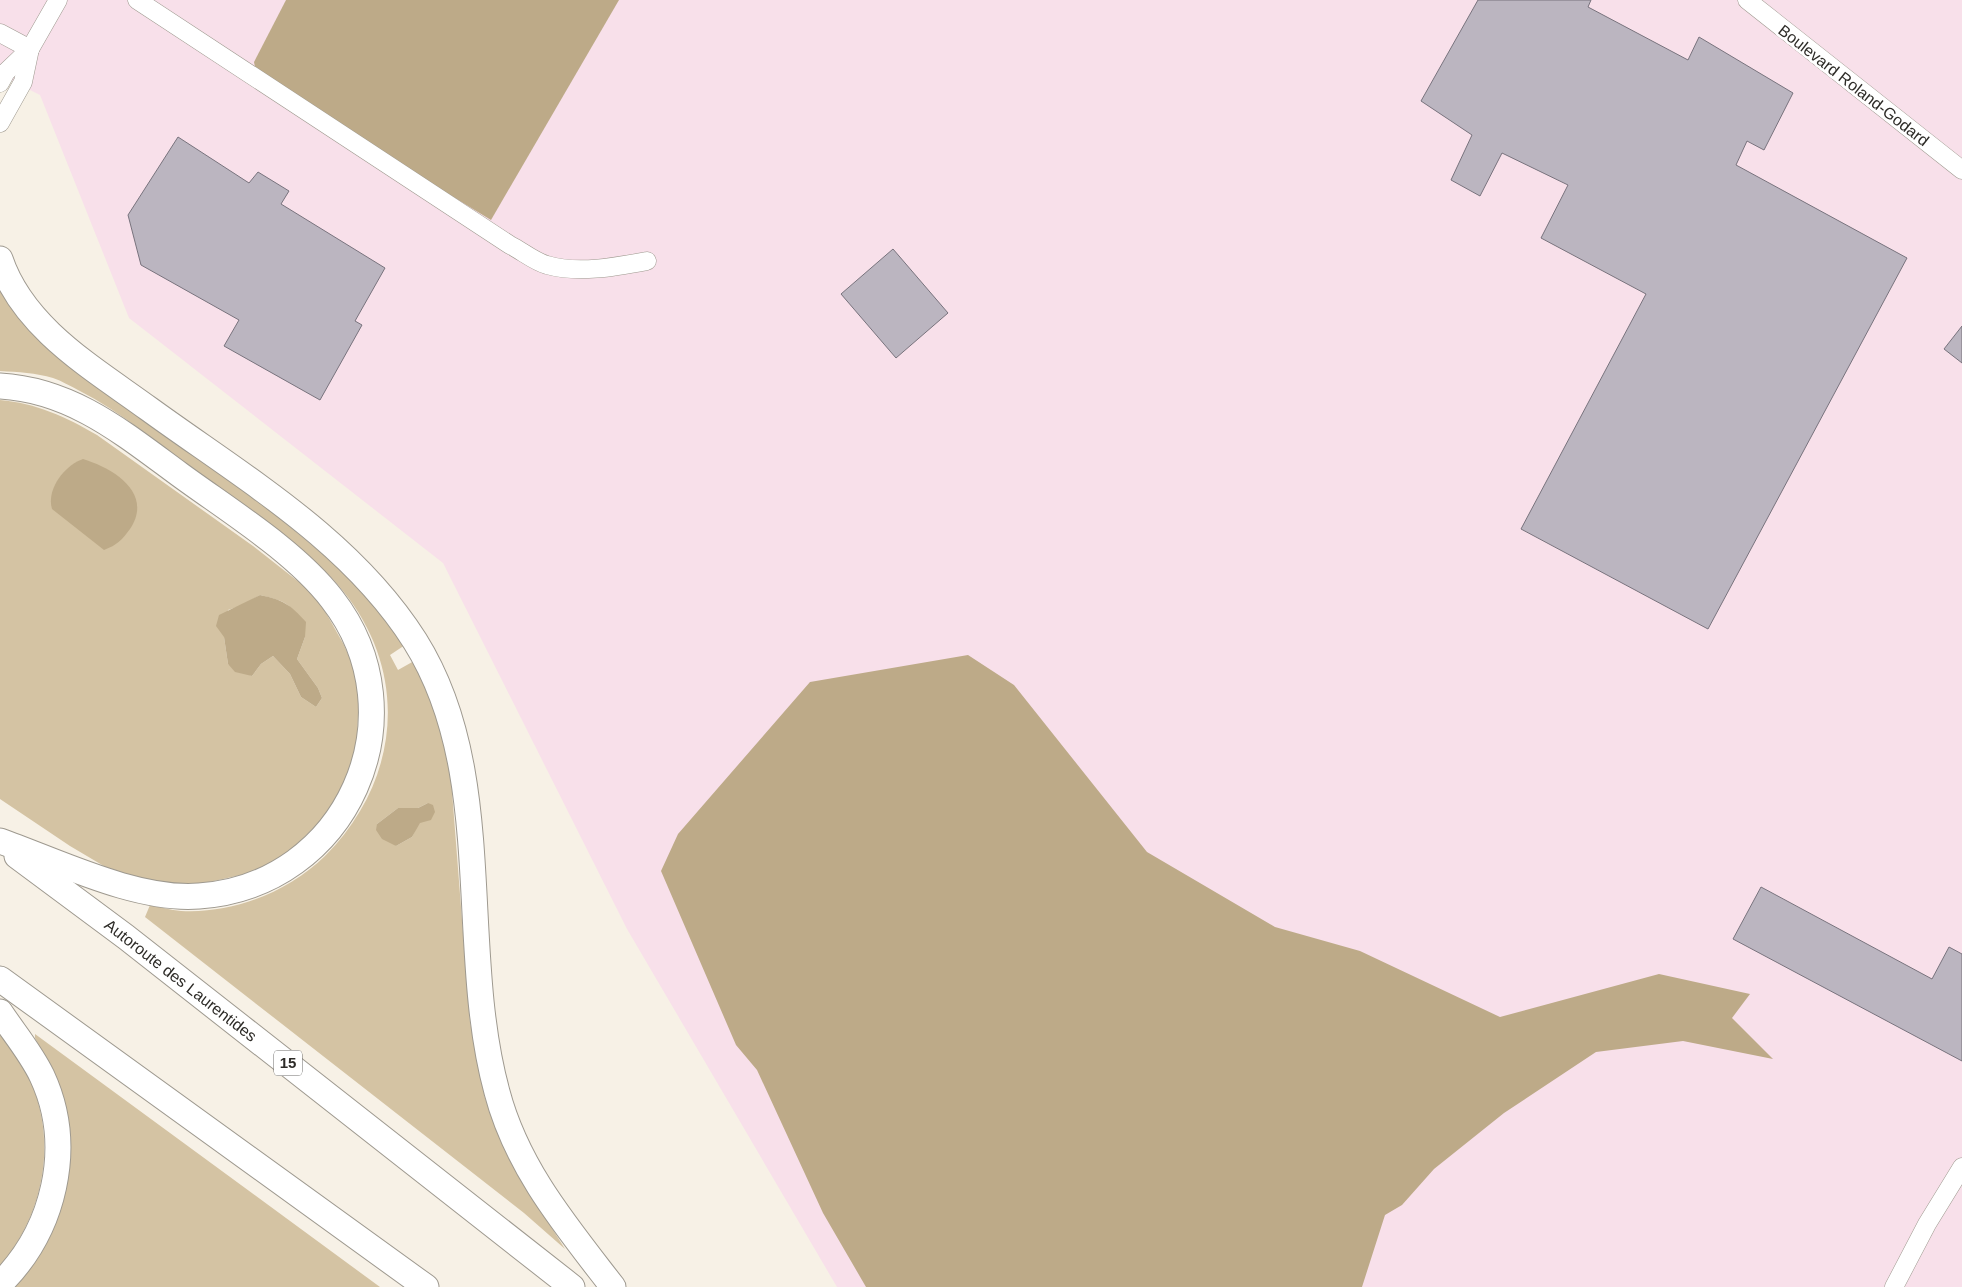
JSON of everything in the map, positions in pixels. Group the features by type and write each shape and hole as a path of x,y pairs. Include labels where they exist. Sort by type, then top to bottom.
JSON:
{"highway":[{"path":"0,259 7,277 20,300 44,328 111,381 299,517 333,545 384,598 423,654 443,699 461,762 469,832 481,1011 486,1045 498,1096 515,1143 539,1188 613,1287"},
{"path":"0,386 48,394 64,399 96,416 161,460 298,563 332,599 356,638 368,672 371,710 366,758 356,789 340,818 322,839 297,860 270,877 249,886 226,893 205,896 180,897 151,894 120,885 0,842"},
{"name":"Autoroute des Laurentides","path":"0,842 142,949 572,1287"},
{"path":"0,979 426,1287"},
{"path":"0,1012 36,1064 45,1083 54,1114 57,1154 54,1190 41,1227 24,1256 0,1284"}],"street":[{"path":"0,84 6,72 30,49 58,0"},
{"path":"137,0 510,244 546,265 573,269 619,266 646,261"},
{"name":"Boulevard Roland-Godard","path":"1747,0 1962,170"},
{"path":"0,33 30,49"},
{"path":"0,124 23,82 30,49"},
{"path":"1894,1287 1927,1224 1962,1167"}],"shaded area":[{"path":"0,0 1962,0 1962,1287 837,1287 627,929 443,563 129,318 40,95 0,75"},
{"path":"286,0 619,0 491,220 257,77 254,62"},
{"path":"0,287 359,584 405,645 390,655 398,670 414,661 421,675 437,718 451,779 470,1022 485,1098 496,1129 513,1166 565,1249 524,1213 145,917 150,905 181,911 201,911 220,909 259,898 294,880 325,856 350,827 369,795 381,762 387,727 387,692 379,657 365,623 343,591 329,575 296,545 142,431 95,399 53,378 20,372 0,371","holes":["428,803 412,837 396,846 377,824 398,808 418,808"]},
{"path":"0,400 26,404 50,412 74,422 97,435 253,546 304,586 321,604 344,645 354,668 359,690 357,741 345,786 328,814 293,848 254,872 205,883 179,885 119,875 70,846 0,799","holes":["260,595 280,601 294,612 305,637 297,659 318,688 322,698 316,707 301,697 290,674 273,656 261,664 252,676 228,664 224,637 228,610 243,605"]},
{"path":"83,459 106,469 127,484 134,493 137,504 136,516 130,529 119,542 104,550 52,509 52,494 58,479 76,462"},
{"path":"260,595 286,604 306,622 305,637 297,659 318,688 322,698 316,707 301,697 290,674 273,656 261,664 252,676 235,672 228,664 224,637 216,626 219,615"},
{"path":"968,655 1014,685 1147,852 1275,927 1360,951 1500,1017 1659,974 1750,994 1732,1018 1773,1059 1683,1041 1596,1052 1504,1113 1434,1169 1402,1205 1385,1215 1362,1287 866,1287 823,1213 757,1070 736,1045 661,871 678,834 810,682"},
{"path":"428,803 433,805 435,812 431,820 420,823 412,837 396,846 382,839 376,830 377,824 398,808 418,808"},
{"path":"35,1034 380,1287 14,1287 38,1253 55,1221 67,1166 66,1120 63,1096 54,1073 35,1038"},
{"path":"0,1035 20,1061 34,1089 42,1119 44,1150 41,1181 33,1211 19,1240 0,1266"}],"building":[{"path":"1478,0 1591,0 1588,7 1688,60 1699,37 1793,93 1764,150 1747,141 1736,165 1907,258 1708,629 1521,529 1646,294 1541,238 1568,185 1502,153 1480,196 1451,180 1472,135 1421,101"},
{"path":"178,137 249,183 258,172 289,191 281,204 385,268 355,321 362,325 320,400 224,346 239,320 141,265 128,215"},
{"path":"893,249 948,313 896,358 841,294"},
{"path":"1962,326 1962,363 1944,349"},
{"path":"1761,887 1932,979 1949,947 1962,954 1962,1061 1733,939"}]}
